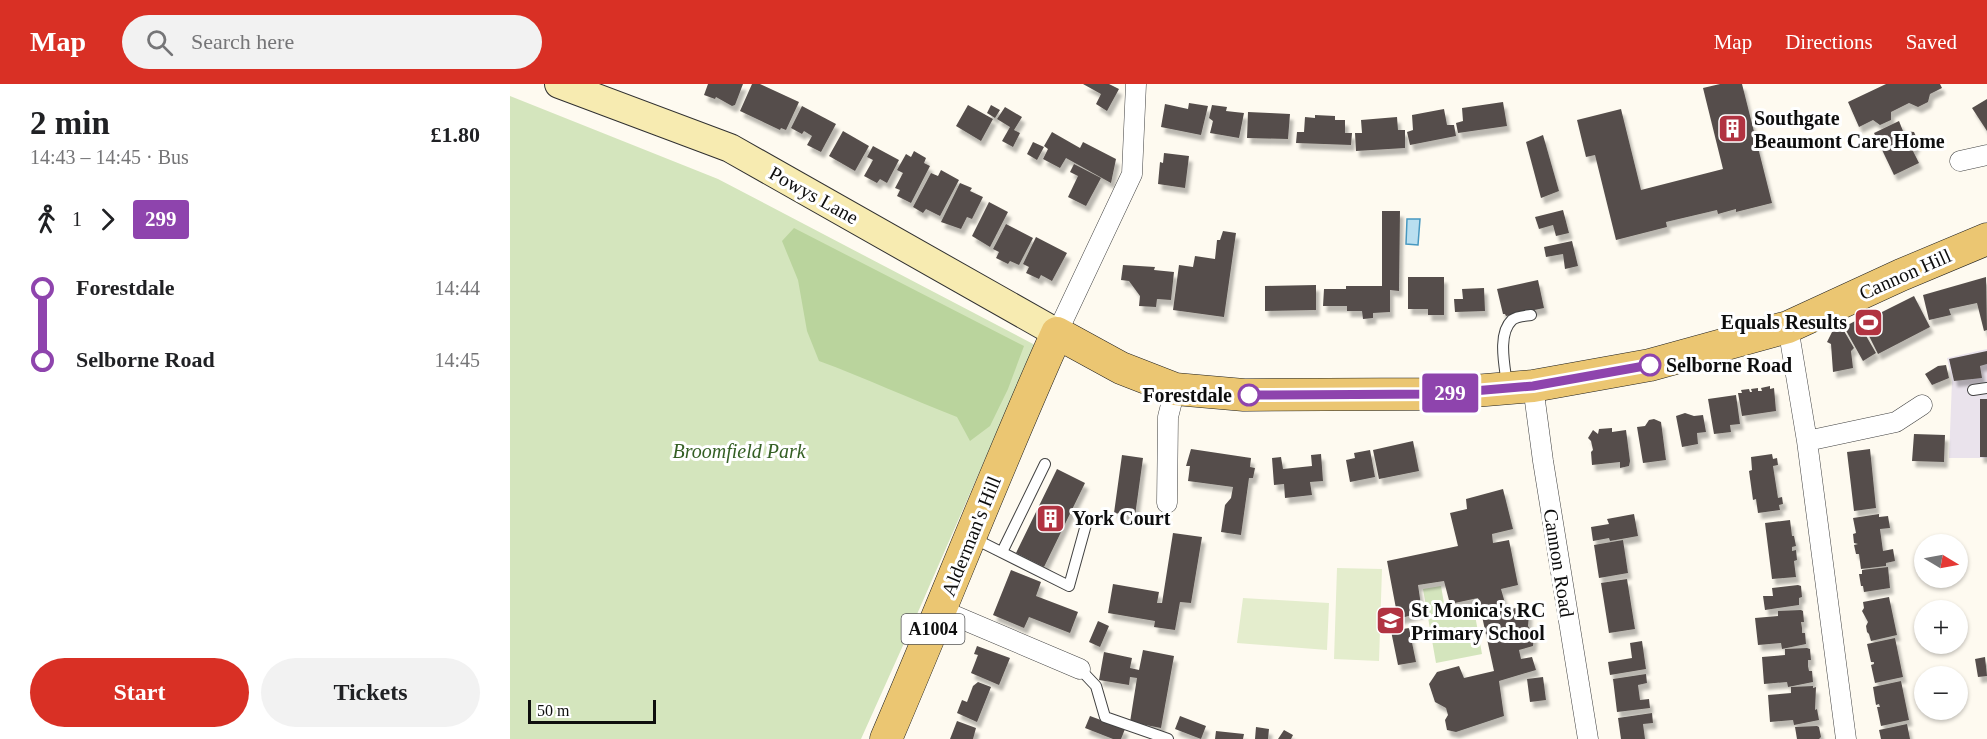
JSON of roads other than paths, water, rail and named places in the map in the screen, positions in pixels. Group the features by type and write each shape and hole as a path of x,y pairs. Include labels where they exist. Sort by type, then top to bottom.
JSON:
{"main road":[{"name":"Powys Lane","path":"559,84 730,148 1057,333"},
{"name":"Cannon Hill","path":"1057,333 1121,368 1175,390 1244,395 1438,394 1520,387 1650,365 1788,327 1901,275 1986,244"},
{"name":"Alderman's Hill","path":"886,739 1057,333"}],"street":[{"path":"1057,333 1132,174 1136,84"},
{"path":"1960,161 1987,155"},
{"path":"1788,327 1807,441 1846,739"},
{"name":"Cannon Road","path":"1520,387 1543,461 1588,739"},
{"path":"1167,503 1168,417 1175,390"},
{"path":"1807,441 1896,422 1922,405"},
{"path":"941,610 1080,669"}],"lane":[{"path":"1520,387 1504,353 1506,330 1512,320 1531,315"},
{"path":"1973,390 1987,388"},
{"path":"1002,552 1045,464"},
{"path":"970,536 1069,586 1087,521"},
{"path":"1080,669 1096,686 1105,717 1168,739"}],"water":[{"path":"1407,219 1420,219 1418,245 1406,244"}],"place":[{"name":"Southgate Beaumont Care Home","path":"1733,129"},
{"name":"Equals Results","path":"1868,322"},
{"name":"Selborne Road","path":"1650,365"},
{"name":"Forestdale","path":"1249,395"},
{"name":"York Court","path":"1051,518"},
{"name":"St Monica's RC Primary School","path":"1390,621"}],"park label":[{"name":"Broomfield Park","path":"739,451"}]}
